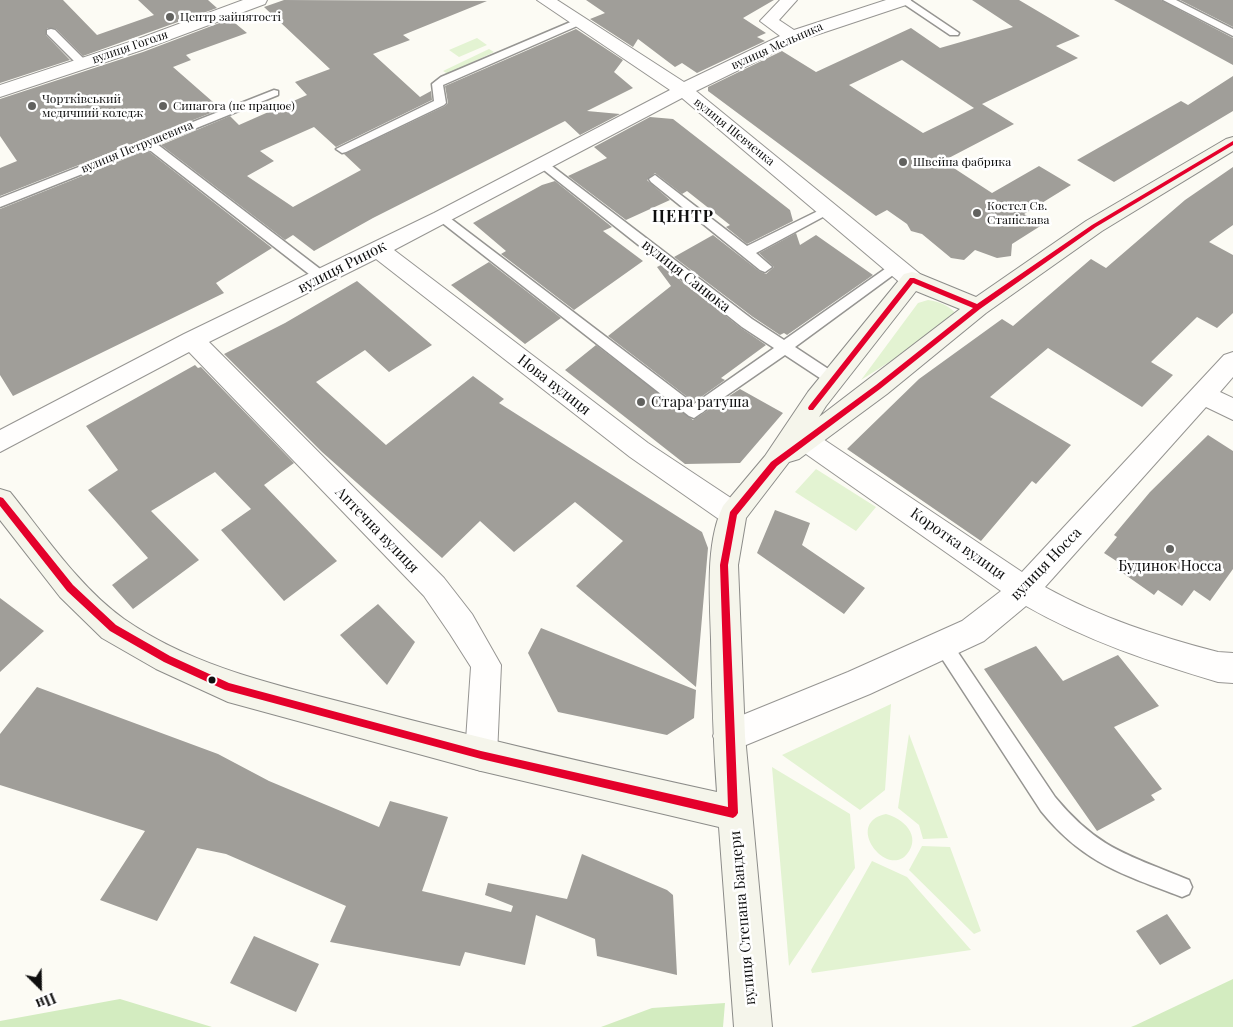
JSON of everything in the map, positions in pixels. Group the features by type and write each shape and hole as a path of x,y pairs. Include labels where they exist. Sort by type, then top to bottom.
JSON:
{"street":[{"name":"вулиця Гоголя","path":"0,91 83,64 236,4 259,0"},
{"name":"вулиця Шевченка","path":"545,0 580,21 683,90 904,273"},
{"path":"789,0 768,21 792,37"},
{"name":"вулиця Мельника","path":"683,90 792,37 903,0"},
{"name":"вулиця Ринок","path":"0,442 192,340 442,218 683,90"},
{"name":"вулиця Степана Бандери","path":"774,464 878,387 978,307 1094,226 1233,143"},
{"name":"Нова вулиця","path":"378,249 639,450 734,514"},
{"path":"904,273 978,307"},
{"name":"вулиця Степана Бандери","path":"752,1027 733,813 729,736 724,565 734,514 774,464 817,399 834,380 904,273"},
{"name":"Аптечна вулиця","path":"192,340 434,588 461,624 486,665 481,755"},
{"name":"вулиця Носса","path":"729,736 859,683 973,631 1024,590 1233,361"},
{"path":"1204,395 1233,410"},
{"name":"Коротка вулиця","path":"805,440 1024,590 1070,616 1122,638 1218,667 1233,668"},
{"path":"0,500 70,588 113,628 167,659 228,687 481,755 733,813"}],"lane":[{"path":"903,0 954,33"},
{"path":"1168,0 1233,33"},
{"path":"342,149 440,103 437,84 445,79 580,21"},
{"path":"51,32 83,64"},
{"name":"вулиця Петрушевича","path":"0,203 274,93"},
{"path":"148,143 322,278"},
{"name":"вулиця Санюка","path":"544,164 726,308 782,348 834,380"},
{"path":"655,178 765,267"},
{"path":"746,252 828,211"},
{"path":"442,218 694,412 782,348 904,273"},
{"path":"942,645 1059,818 1088,844 1106,856 1182,887"}],"green space":[{"path":"477,38 487,45 459,57 449,50"},
{"path":"489,49 494,52 448,74 443,71"},
{"path":"928,300 944,304 957,315 952,322 861,380 918,303"},
{"path":"816,469 876,507 856,531 795,492"},
{"path":"891,704 885,790 860,810 782,755"},
{"path":"909,734 948,838 923,839 919,825 898,808"},
{"path":"772,767 850,814 855,868 789,966"},
{"path":"886,814 899,819 909,829 911,834 911,847 907,854 899,860 889,860 880,855 868,837 868,828 874,819"},
{"path":"922,846 950,847 981,931 974,934 909,870"},
{"path":"872,861 907,877 971,950 812,973 811,970"},
{"path":"1233,979 1233,1027 1131,1027 1136,1025"},
{"path":"120,999 212,1027 0,1027 0,1021"},
{"path":"725,1003 723,1027 601,1027 652,1008"}],"building":[{"path":"0,0 63,0 97,35 154,15 138,0 208,0 217,8 83,56 56,29 47,28 46,35 70,60 0,83"},
{"path":"284,0 487,1 403,35 410,40 373,54 420,97 431,91 432,100 336,147 314,127 260,151 274,161 247,176 293,207 361,170 344,154 445,106 448,103 445,86 576,29 623,60 614,72 633,88 587,111 620,114 580,135 565,121 373,218 314,251 293,235 285,240 161,145 230,116 239,125 307,95 295,82 330,69 264,7"},
{"path":"586,0 774,0 743,18 766,33 757,37 765,41 697,73 682,63 675,67 638,39 633,47 590,19 605,13"},
{"path":"972,0 1019,0 1080,36 1056,46 1078,58 982,104 1014,124 943,161 992,193 1039,166 1071,185 1024,214 1042,225 1012,244 1011,256 997,258 975,250 964,260 951,258 922,234 911,231 907,224 887,210 876,216 708,91 708,87 782,51 816,72 911,28 940,48 1013,27","holes":["902,60 974,108 923,133 849,85"]},
{"path":"1114,0 1161,0 1233,38 1233,65"},
{"path":"1180,0 1233,0 1233,27"},
{"path":"230,19 247,33 186,55 191,60 173,67 221,109 0,196 0,168 17,161 0,136 0,99 143,52"},
{"path":"1233,76 1233,111 1114,182 1077,160 1181,101 1188,105"},
{"path":"650,117 673,119 790,210 793,221 747,244 726,227 730,225 687,191 682,194 655,173 647,180 670,200 626,220 568,176 607,158 594,147"},
{"path":"147,150 272,248 216,283 224,293 13,396 0,375 0,209"},
{"path":"1233,167 1233,225 1209,242 1233,255 1233,313 1217,328 1197,317 1151,362 1173,375 1142,407 1048,348 990,397 1071,445 1036,484 1032,481 981,541 847,449 919,379 1002,319 1013,326 1091,259 1106,268 1185,200"},
{"path":"555,181 612,227 603,231 643,261 574,310 501,254 506,251 473,223 542,185"},
{"path":"796,233 800,245 816,235 873,275 787,335 784,333 780,335 753,317 674,257 713,235 759,271 766,274 774,267 759,253"},
{"path":"489,262 561,318 525,344 451,285"},
{"path":"661,265 741,328 766,345 721,378 725,380 694,402 608,336 671,286 657,267"},
{"path":"357,281 432,345 389,372 365,350 316,382 386,445 473,376 504,399 499,403 702,532 708,548 696,687 576,586 623,541 575,502 514,552 480,521 442,558 322,452 224,354 285,323"},
{"name":"Стара ратуша","path":"596,345 693,420 740,389 783,413 740,463 685,464 565,370"},
{"path":"195,365 198,368 201,367 294,463 264,485 337,561 284,601 221,530 251,509 215,472 151,511 199,560 133,609 112,585 148,558 88,490 118,470 86,426"},
{"name":"Будинок Носса","path":"1208,435 1233,451 1233,569 1210,601 1194,590 1182,606 1158,590 1154,595 1117,569 1121,564 1104,553 1117,537 1114,535 1150,492"},
{"path":"775,510 810,523 802,545 865,588 844,614 757,553"},
{"path":"0,598 44,631 0,672"},
{"path":"378,604 415,642 387,685 340,635"},
{"path":"541,628 696,690 694,718 667,735 558,712 528,653"},
{"path":"1036,646 1063,681 1118,655 1159,706 1114,727 1162,789 1151,795 1155,800 1097,831 984,669"},
{"path":"37,687 218,754 269,781 379,827 390,801 448,817 422,891 511,912 513,906 485,895 488,883 567,899 582,854 667,890 673,895 677,975 597,956 595,939 536,915 525,965 465,952 460,966 330,942 346,906 226,854 197,848 157,921 100,900 145,831 0,785 0,734"},
{"path":"1167,914 1191,948 1160,965 1136,931"},
{"path":"254,936 319,964 296,1012 230,983"}],"transit line":[{"path":"733,813 724,565 733,514 774,464 878,387 978,307 1094,226 1233,143"},
{"path":"811,408 912,280 978,307"},
{"path":"0,500 70,588 113,628 167,659 228,687 481,755 733,813"}],"place":[{"name":"Центр зайнятості","path":"170,17"},
{"name":"Чортківський медичний коледж","path":"32,106"},
{"name":"Синагога (не працює)","path":"163,106"},
{"name":"Швейна фабрика","path":"903,162"},
{"name":"Костел Св. Станіслава","path":"977,213"},
{"name":"Стара ратуша","path":"641,402"},
{"name":"Будинок Носса","path":"1170,549"}],"district":[{"name":"ЦЕНТР","path":"683,217"}]}
